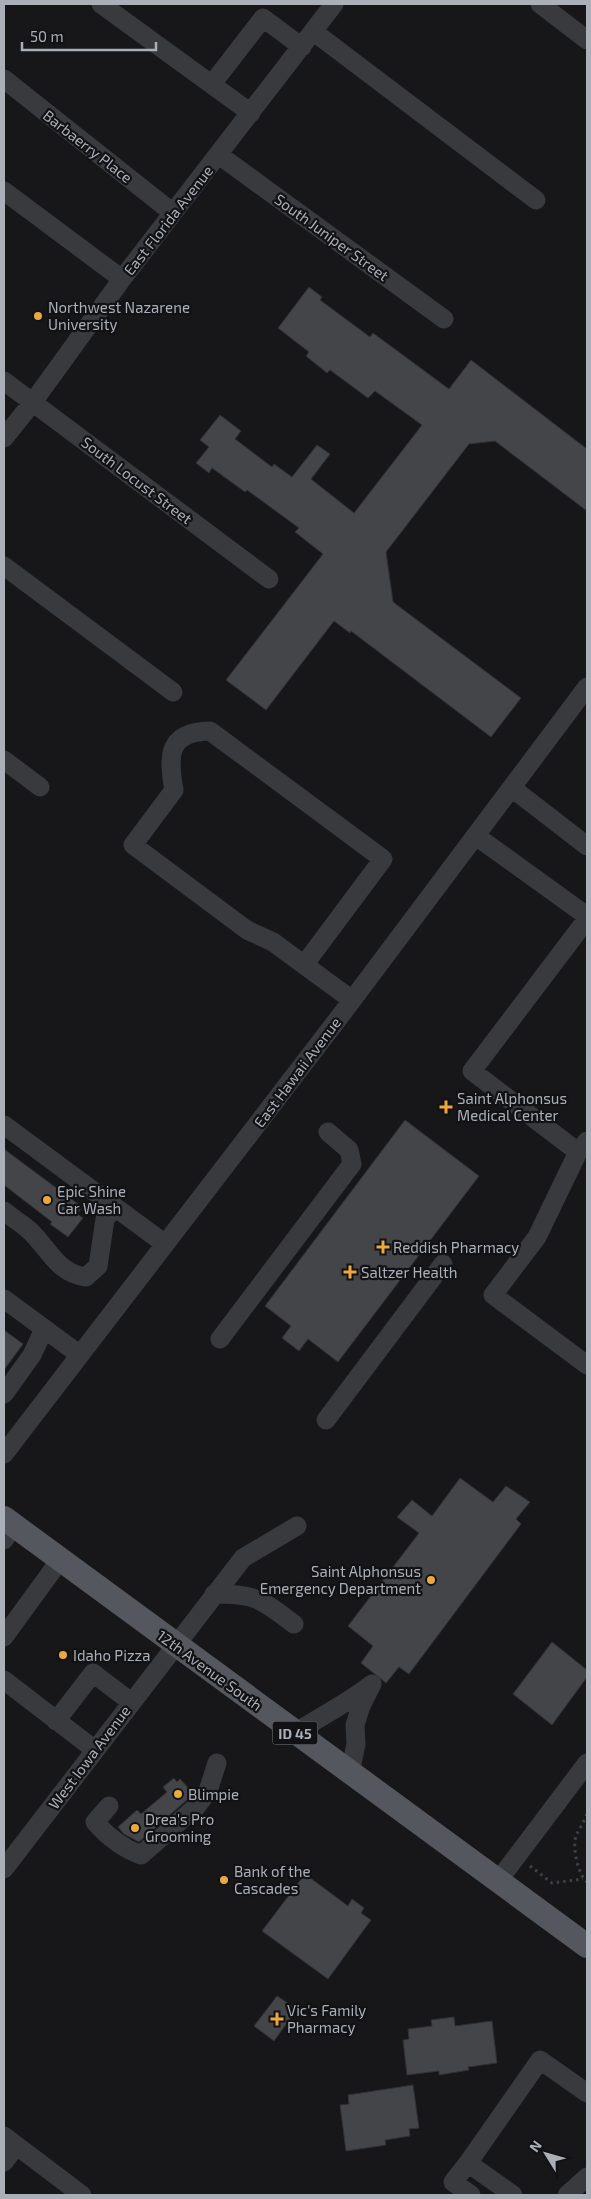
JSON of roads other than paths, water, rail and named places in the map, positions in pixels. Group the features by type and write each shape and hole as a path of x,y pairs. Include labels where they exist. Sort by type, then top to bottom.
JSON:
{"main road":[{"name":"12th Avenue South","path":"7,1528 60,1560 587,1946"}],"street":[{"path":"101,4 251,113"},
{"name":"East Florida Avenue","path":"4,438 33,402 122,279 334,4"},
{"path":"540,4 587,40"},
{"path":"212,84 260,11 302,47"},
{"path":"314,32 536,200"},
{"name":"Barbaerry Place","path":"4,79 173,213"},
{"name":"South Juniper Street","path":"219,155 444,319"},
{"path":"4,191 122,279"},
{"name":"South Locust Street","path":"4,380 269,579"},
{"path":"4,566 173,692"},
{"name":"East Hawaii Avenue","path":"4,1454 352,1000 587,687"},
{"path":"304,965 383,858 210,731 194,731 178,741 171,753 170,766 174,790 133,844 247,930 273,942 304,965 352,1000"},
{"path":"4,760 40,787"},
{"path":"512,788 587,846"},
{"path":"476,836 587,917 472,1071 583,1146 537,1237 493,1295 587,1365"},
{"path":"4,1125 165,1244"},
{"path":"220,1339 352,1164 349,1150 328,1132"},
{"path":"4,1212 30,1231 61,1267 72,1275 86,1277 98,1266 105,1219 114,1207"},
{"path":"326,1420 443,1264"},
{"path":"4,1299 80,1355"},
{"path":"4,1394 32,1355 44,1329"},
{"name":"West Iowa Avenue","path":"4,1869 175,1644 243,1558 297,1526"},
{"path":"4,1637 60,1560"},
{"path":"214,1594 244,1594 262,1600 294,1624"},
{"path":"56,1720 93,1673 131,1702"},
{"path":"4,1680 94,1750"},
{"path":"295,1733 319,1716 352,1700 372,1684 361,1706 355,1725 356,1744 350,1773"},
{"path":"109,1806 95,1822 107,1836 125,1849 141,1855 198,1806 208,1792 217,1763"},
{"path":"498,1881 587,1763"},
{"path":"471,2195 453,2182 540,2060 587,2093"},
{"path":"4,2162 10,2141 82,2195"},
{"path":"468,2162 513,2195"},
{"path":"567,2195 587,2177"}],"place":[{"name":"Northwest Nazarene University","path":"38,316"},
{"name":"Saint Alphonsus Medical Center","path":"446,1107"},
{"name":"Epic Shine Car Wash","path":"47,1200"},
{"name":"Reddish Pharmacy","path":"383,1247"},
{"name":"Saltzer Health","path":"350,1272"},
{"name":"Saint Alphonsus Emergency Department","path":"431,1580"},
{"name":"Idaho Pizza","path":"63,1655"},
{"name":"Blimpie","path":"178,1794"},
{"name":"Drea's Pro Grooming","path":"135,1828"},
{"name":"Bank of the Cascades","path":"224,1880"},
{"name":"Vic's Family Pharmacy","path":"277,2019"}]}
